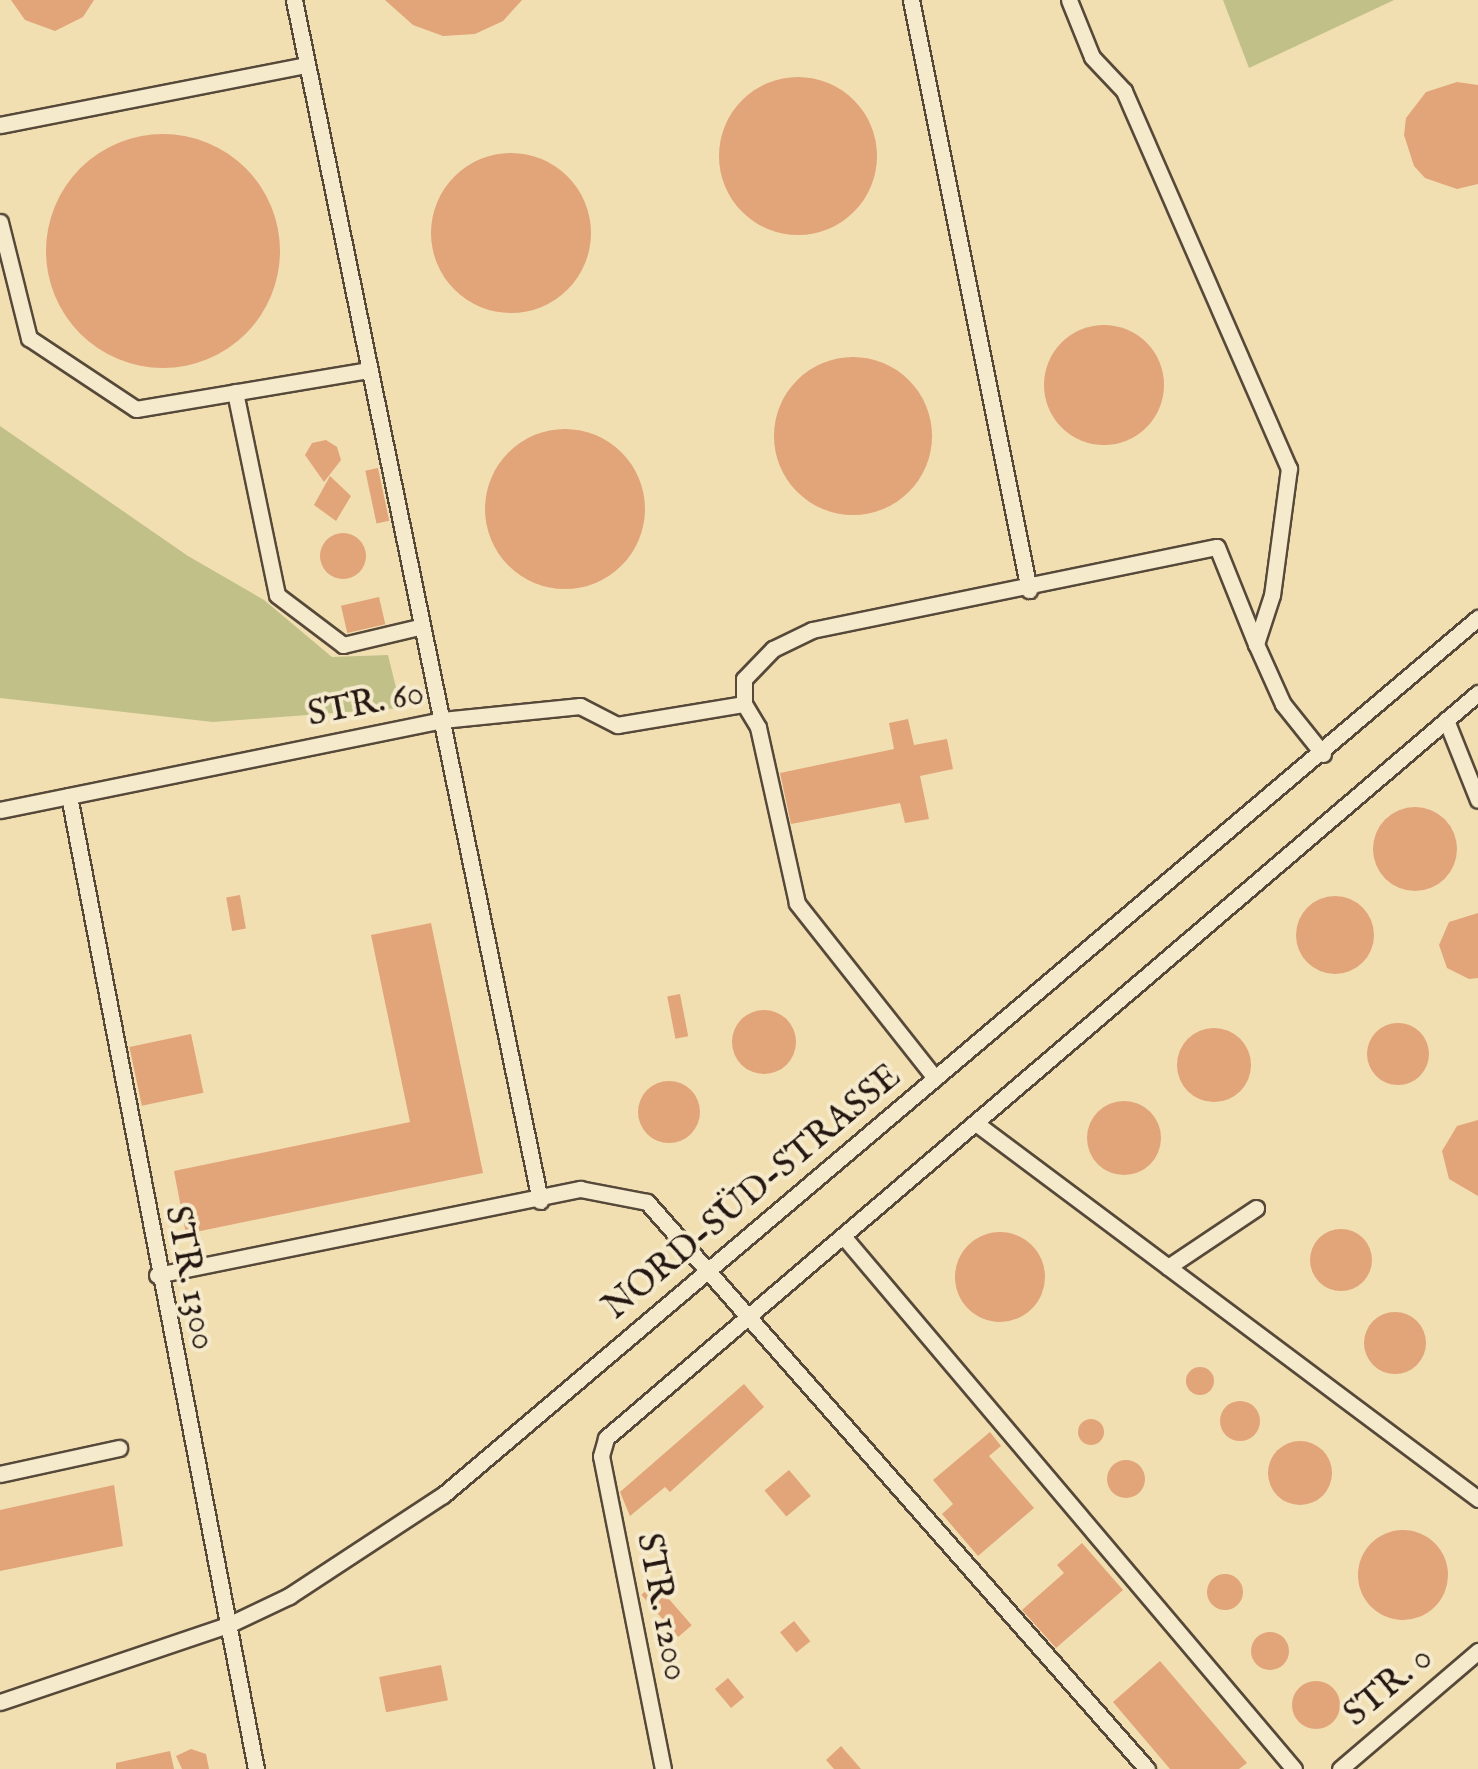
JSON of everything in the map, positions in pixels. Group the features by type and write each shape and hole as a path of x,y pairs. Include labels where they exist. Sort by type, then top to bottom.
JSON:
{"lane":[{"path":"294,0 540,1202"},
{"path":"911,0 1029,590"},
{"path":"1068,0 1092,57 1124,90 1289,468 1272,595 1256,644"},
{"path":"0,125 306,65"},
{"path":"0,222 29,338 136,409 368,370"},
{"path":"235,392 277,595 343,646 420,628"},
{"path":"935,1078 798,904 758,727 744,704 744,679 773,649 812,630 1029,590 1217,547 1284,704 1324,754"},
{"name":"NORD-SÜD-STRASSE","path":"0,1702 228,1625 289,1596 443,1496 1324,754 1478,618"},
{"path":"748,1318 1478,693"},
{"name":"STR. 60","path":"0,810 442,720 580,706 617,724 744,704"},
{"path":"1446,720 1478,800"},
{"name":"STR. 1300","path":"69,796 157,1275 256,1769"},
{"path":"977,1124 1478,1499"},
{"path":"157,1275 540,1202 580,1189 647,1202 1147,1769"},
{"path":"1168,1267 1256,1208"},
{"path":"842,1236 1294,1769"},
{"name":"STR. 1200","path":"663,1769 600,1456 606,1438 748,1318"},
{"path":"0,1474 119,1448"},
{"name":"STR. 0","path":"1340,1769 1478,1651"}],"green space":[{"path":"1223,0 1394,0 1249,68"},
{"path":"0,426 188,556 264,600 332,657 388,655 401,708 213,722 0,698"}],"building":[{"path":"11,0 94,0 83,17 55,31 25,20"},
{"path":"385,0 522,0 503,21 475,34 443,36 413,25"},
{"path":"798,77 828,83 854,100 871,126 877,156 871,186 854,212 828,229 798,235 768,229 742,212 725,186 719,156 725,126 742,100 768,83"},
{"path":"1457,82 1478,85 1478,184 1457,189 1425,178 1414,166 1404,135 1406,118 1426,92"},
{"path":"163,134 208,143 246,168 271,206 280,251 271,296 246,334 208,359 163,368 118,359 80,334 55,296 46,251 55,206 80,168 118,143"},
{"path":"511,153 542,159 568,176 585,202 591,233 585,264 568,290 542,307 511,313 480,307 454,290 437,264 431,233 437,202 454,176 480,159"},
{"path":"1104,325 1127,329 1147,342 1160,362 1164,385 1160,408 1147,428 1127,441 1104,445 1081,441 1061,428 1048,408 1044,385 1048,362 1061,342 1081,329"},
{"path":"853,357 883,363 909,380 926,406 932,436 926,466 909,492 883,509 853,515 823,509 797,492 780,466 774,436 780,406 797,380 823,363"},
{"path":"565,429 596,435 622,452 639,478 645,509 639,540 622,566 596,583 565,589 534,583 508,566 491,540 485,509 491,478 508,452 534,435"},
{"path":"326,440 337,447 341,460 324,482 305,455 312,443"},
{"path":"378,468 389,521 377,524 365,471"},
{"path":"330,476 351,496 336,521 314,505"},
{"path":"343,533 359,540 366,556 359,572 343,579 327,572 320,556 327,540"},
{"path":"379,597 385,624 347,633 341,606"},
{"path":"908,719 914,745 947,739 953,769 920,776 929,819 905,823 900,803 791,824 780,773 894,749 889,723"},
{"path":"1415,807 1431,810 1445,819 1454,833 1454,865 1445,879 1431,888 1415,891 1399,888 1385,879 1376,865 1373,849 1376,833 1385,819 1399,810"},
{"path":"240,895 246,928 232,931 226,897"},
{"path":"1335,896 1350,899 1362,908 1371,920 1371,950 1362,962 1350,971 1335,974 1320,971 1308,962 1299,950 1296,935 1299,920 1308,908 1320,899"},
{"path":"1478,913 1478,978 1469,979 1447,968 1439,945 1449,922"},
{"path":"431,923 483,1173 186,1234 174,1171 410,1122 371,935"},
{"path":"680,994 688,1036 675,1039 667,996"},
{"path":"764,1010 786,1020 796,1042 786,1064 764,1074 742,1064 732,1042 742,1020"},
{"path":"1398,1023 1420,1032 1429,1054 1420,1076 1398,1085 1376,1076 1367,1054 1376,1032"},
{"path":"1214,1028 1228,1030 1240,1039 1249,1051 1249,1079 1240,1091 1228,1100 1214,1102 1200,1100 1188,1091 1179,1079 1177,1065 1179,1051 1188,1039 1200,1030"},
{"path":"191,1034 203,1093 142,1106 129,1047"},
{"path":"669,1081 691,1090 700,1112 691,1134 669,1143 647,1134 638,1112 647,1090"},
{"path":"1124,1101 1150,1112 1161,1138 1150,1164 1124,1175 1098,1164 1087,1138 1098,1112"},
{"path":"1478,1120 1478,1196 1449,1179 1442,1151 1457,1126"},
{"path":"1341,1229 1363,1238 1372,1260 1363,1282 1341,1291 1319,1282 1310,1260 1319,1238"},
{"path":"1000,1232 1032,1245 1045,1277 1032,1309 1000,1322 968,1309 955,1277 968,1245"},
{"path":"1395,1312 1417,1321 1426,1343 1417,1365 1395,1374 1373,1365 1364,1343 1373,1321"},
{"path":"1200,1367 1210,1371 1214,1381 1210,1391 1200,1395 1190,1391 1186,1381 1190,1371"},
{"path":"744,1384 764,1407 670,1492 665,1487 630,1516 620,1492"},
{"path":"1240,1401 1254,1407 1260,1421 1254,1435 1240,1441 1226,1435 1220,1421 1226,1407"},
{"path":"1091,1419 1100,1423 1104,1432 1100,1441 1091,1445 1082,1441 1078,1432 1082,1423"},
{"path":"990,1432 1001,1446 989,1456 1034,1508 978,1556 942,1514 953,1504 933,1480"},
{"path":"1300,1441 1322,1451 1332,1473 1322,1495 1300,1505 1278,1495 1268,1473 1278,1451"},
{"path":"1126,1460 1140,1465 1145,1479 1140,1493 1126,1498 1112,1493 1107,1479 1112,1465"},
{"path":"789,1470 811,1496 786,1517 764,1491"},
{"path":"114,1485 123,1546 0,1571 0,1510"},
{"path":"1403,1530 1420,1533 1435,1543 1445,1558 1445,1592 1435,1607 1420,1617 1403,1620 1386,1617 1371,1607 1361,1592 1358,1575 1361,1558 1371,1543 1386,1533"},
{"path":"1082,1543 1123,1590 1056,1648 1022,1610 1064,1573 1057,1565"},
{"path":"1225,1574 1238,1579 1243,1592 1238,1605 1225,1610 1212,1605 1207,1592 1212,1579"},
{"path":"655,1583 692,1625 678,1637 641,1595"},
{"path":"794,1621 810,1641 796,1653 780,1632"},
{"path":"1270,1632 1283,1638 1289,1651 1283,1664 1270,1670 1257,1664 1251,1651 1257,1638"},
{"path":"1160,1661 1247,1763 1239,1769 1170,1769 1113,1702"},
{"path":"441,1665 448,1700 386,1712 379,1677"},
{"path":"728,1678 744,1697 731,1708 715,1689"},
{"path":"1316,1681 1333,1688 1340,1705 1333,1722 1316,1729 1299,1722 1292,1705 1299,1688"},
{"path":"841,1746 861,1769 834,1769 826,1760"},
{"path":"191,1749 206,1754 209,1769 182,1769 176,1756"},
{"path":"170,1751 174,1769 116,1769 116,1763"}]}
